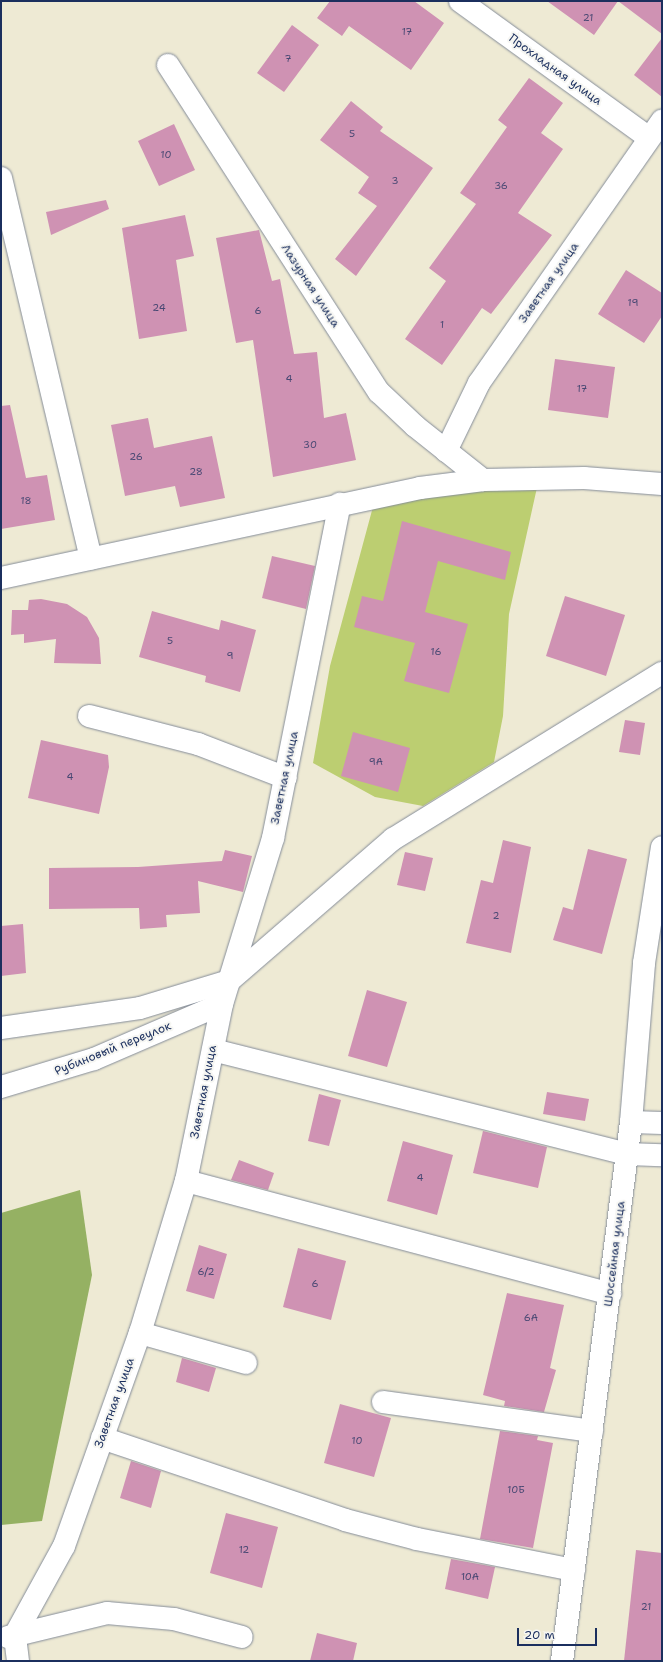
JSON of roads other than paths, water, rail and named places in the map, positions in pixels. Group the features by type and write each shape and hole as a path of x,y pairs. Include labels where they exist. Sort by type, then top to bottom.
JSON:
{"street":[{"name":"Прохладная улица","path":"460,1 649,138"},
{"name":"Лазурная улица","path":"168,65 379,392 446,451 483,480"},
{"name":"Заветная улица","path":"446,451 479,384 662,121"},
{"path":"1,178 91,558"},
{"path":"1,578 340,504 483,480 584,478 662,484"},
{"name":"Заветная улица","path":"8,1637 64,1546 140,1333 186,1181 222,1004 273,838 340,504"},
{"path":"1,1028 140,1008 229,982 393,838 662,673"},
{"path":"89,716 198,744 286,778"},
{"name":"Шоссейная улица","path":"562,1661 628,1154 644,963 662,847"},
{"name":"Рубиновый переулок","path":"1,1086 94,1059 222,1004"},
{"path":"213,1050 628,1154 662,1155"},
{"path":"631,1122 662,1123"},
{"path":"186,1181 610,1294"},
{"path":"140,1333 246,1363"},
{"path":"383,1402 592,1431"},
{"path":"102,1438 346,1520 417,1540 574,1570"},
{"path":"18,1661 8,1637 107,1613 174,1619 242,1637"}]}
